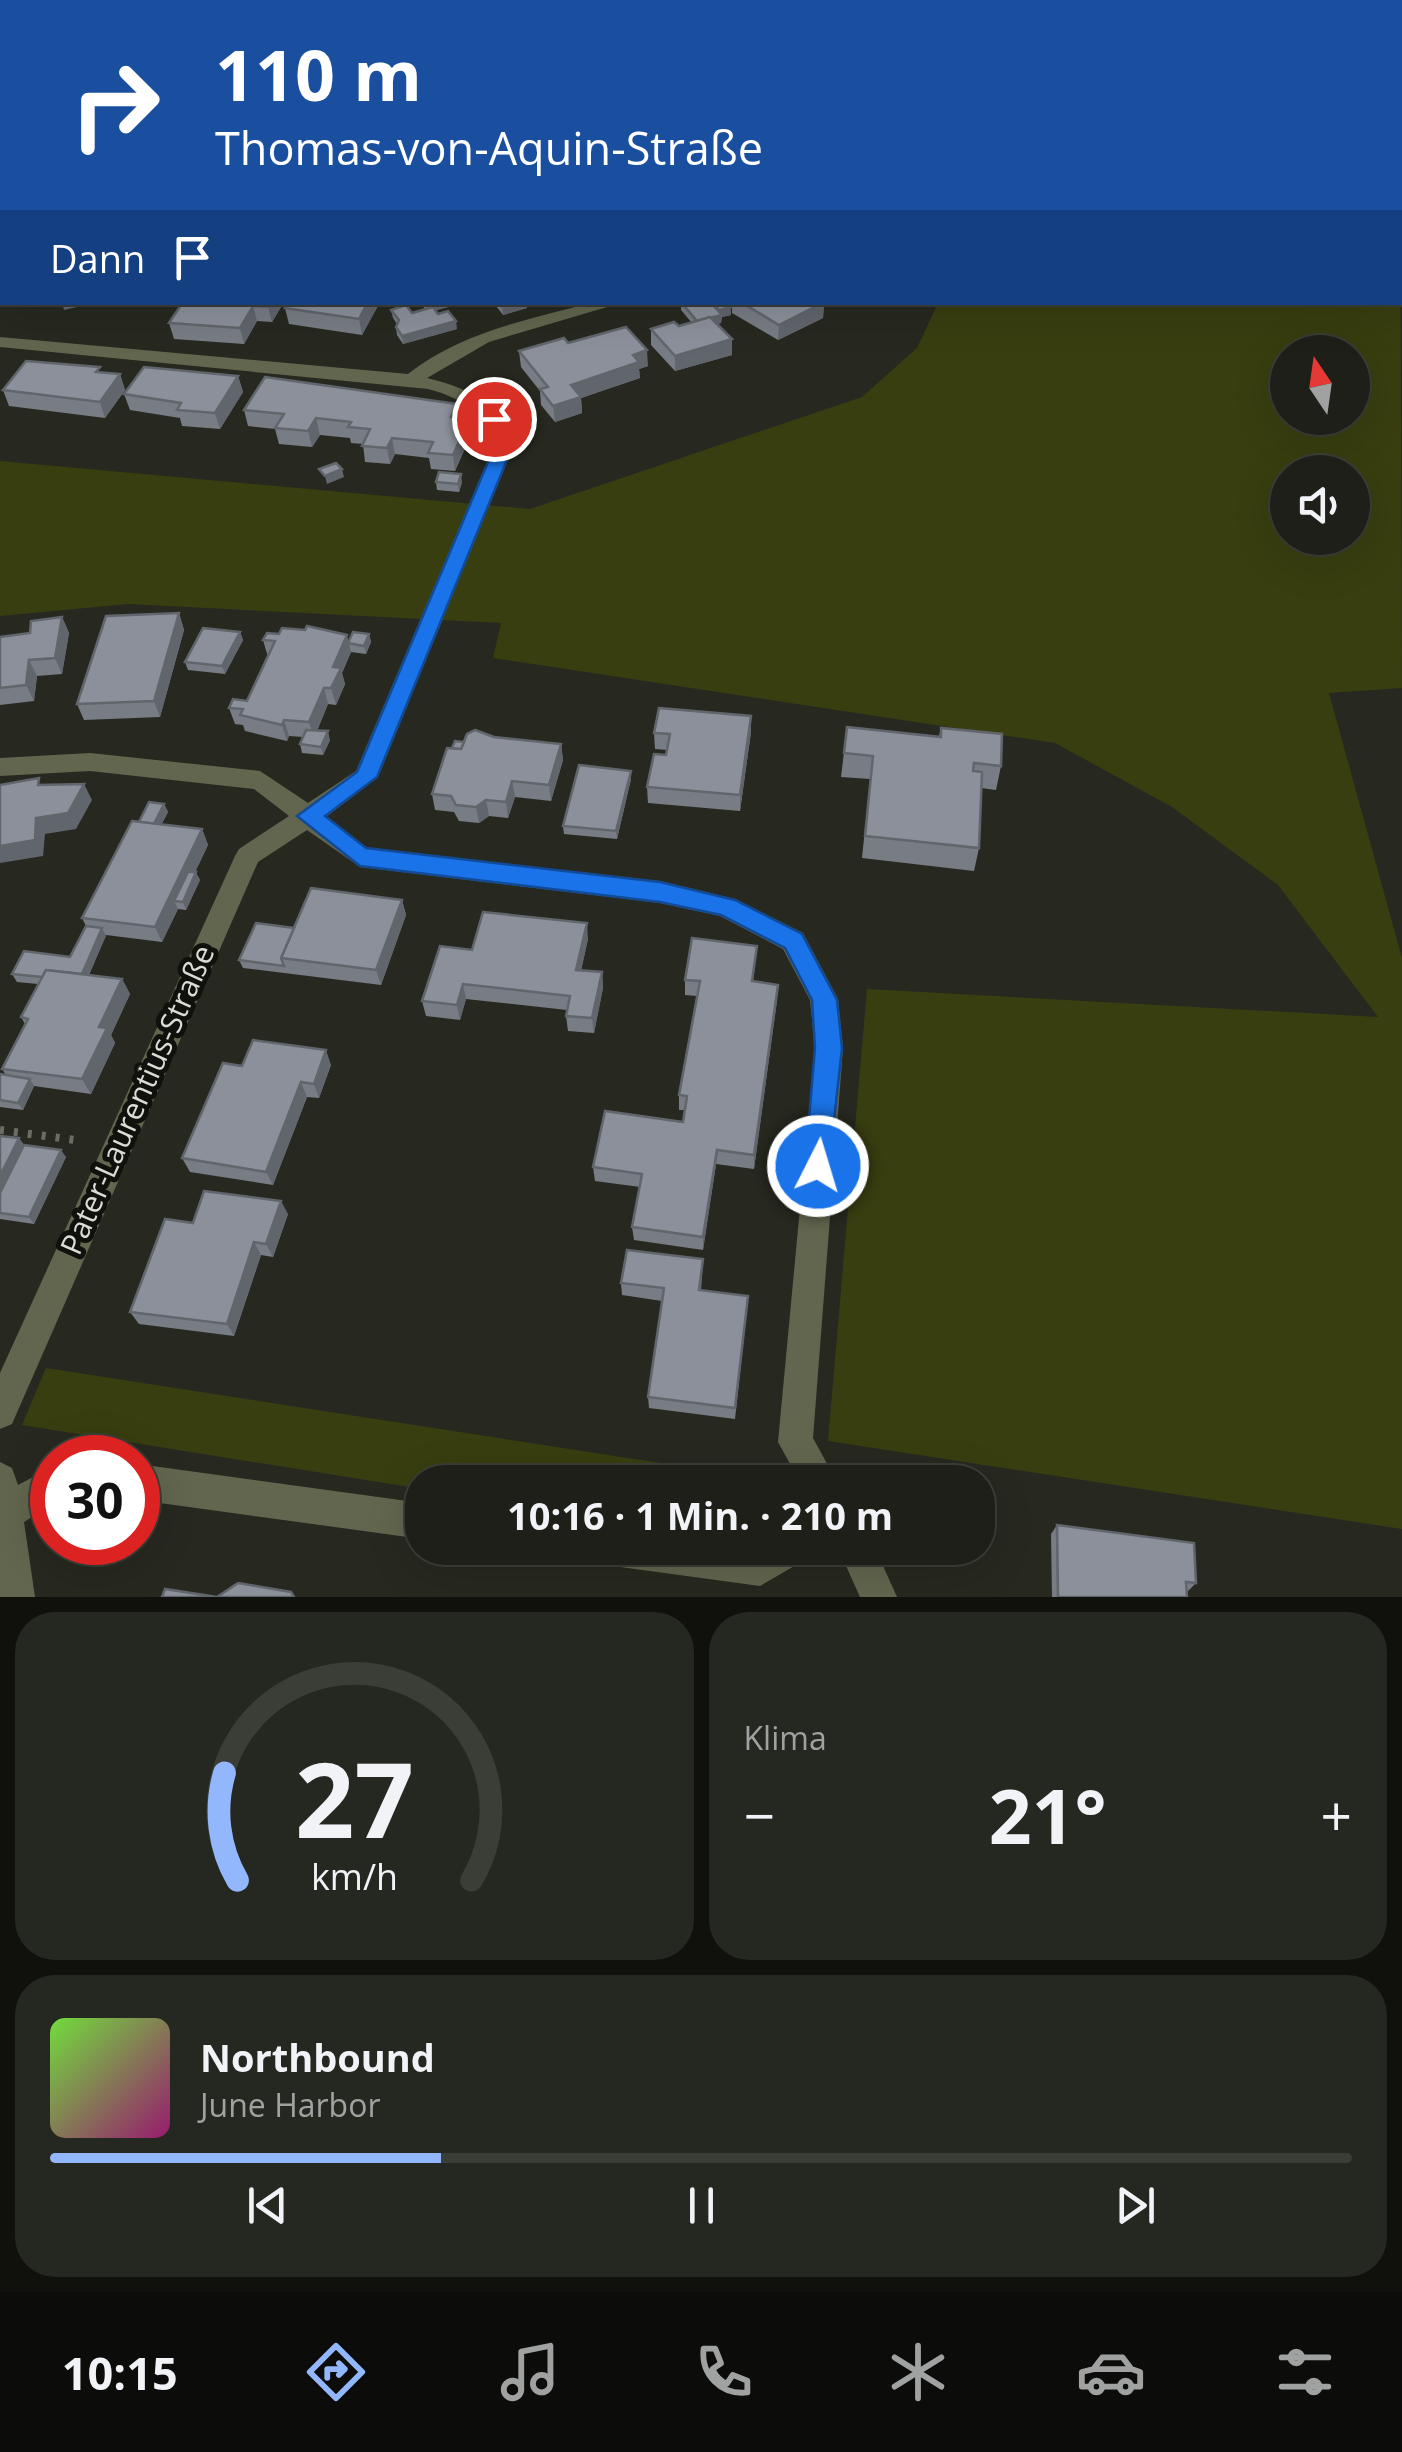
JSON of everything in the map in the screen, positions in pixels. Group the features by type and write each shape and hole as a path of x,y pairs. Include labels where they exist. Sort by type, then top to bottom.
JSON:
{"street":[{"path":"412,380 436,358 461,345 605,305"},
{"name":"Pater-Laurentius-Straße","path":"0,342 412,380 477,400 494,419 500,455 366,777 248,856 0,1412"},
{"path":"0,768 90,762 260,780 360,857 660,892 726,907 793,941 824,1000 828,1048 795,1442 809,1465"},
{"path":"160,1485 405,1519"},
{"path":"16,1597 1,1503 30,1492"},
{"path":"738,1565 760,1568 764,1565"},
{"path":"864,1565 880,1597"}],"path":[{"path":"0,1130 116,1146"}],"green space":[{"path":"937,305 1401,305 1402,688 1329,693 1402,958 1402,1529 828,1441 867,989 1378,1017 1278,885 1172,807 1055,743 493,658 501,623 128,604 0,616 0,461 530,509 862,397 917,348"},
{"path":"46,1368 673,1465 405,1465 405,1486 160,1447 160,1435 84,1435 22,1425"}],"building":[{"path":"181,305 269,305 253,306 240,328 169,323"},
{"path":"287,305 366,305 359,319 285,308"},
{"path":"406,305 412,313 433,307 438,314 448,311 456,321 402,336 396,327 399,320 391,310"},
{"path":"684,305 713,305 722,315 697,321"},
{"path":"746,305 818,305 779,325"},
{"path":"710,317 732,339 675,356 651,329 674,322 679,326"},
{"path":"626,327 647,350 633,355 639,362 571,385 581,397 553,406 540,389 548,387 519,351 564,338 568,343"},
{"path":"26,361 100,367 96,372 120,374 100,402 3,390"},
{"path":"144,367 238,376 215,413 177,410 181,403 124,394"},
{"path":"265,377 457,404 451,417 469,419 453,455 428,453 433,442 392,438 387,448 362,446 370,429 348,427 351,422 316,418 308,431 275,428 284,414 244,410"},
{"path":"336,463 342,469 325,476 319,469"},
{"path":"439,472 461,474 458,484 436,482"},
{"path":"179,613 154,701 77,704 106,616"},
{"path":"62,617 55,658 29,660 26,685 0,688 0,637 30,633 31,621"},
{"path":"307,626 347,635 333,667 341,668 331,688 324,688 309,722 284,720 282,725 240,715 243,709 229,708 233,699 247,701 275,641 263,640 267,633 279,634 282,628 305,630"},
{"path":"203,628 240,632 222,666 185,662"},
{"path":"353,632 369,634 364,646 348,643"},
{"path":"659,708 751,716 740,795 647,787 654,754 666,755 670,734 654,733"},
{"path":"847,727 941,737 941,728 1002,734 1001,766 974,763 973,771 982,772 979,848 865,836 873,756 844,753"},
{"path":"306,730 328,731 321,747 300,744"},
{"path":"475,730 494,737 561,744 549,785 512,781 506,802 486,800 476,807 456,805 451,796 432,794 447,748 461,749 467,734"},
{"path":"455,741 464,742 461,749 452,748"},
{"path":"579,765 631,771 616,831 563,826"},
{"path":"39,778 38,785 84,784 68,813 36,818 35,840 0,846 0,785"},
{"path":"149,802 164,804 154,824 139,822"},
{"path":"132,821 202,829 155,927 82,918"},
{"path":"188,872 196,872 183,902 174,901"},
{"path":"311,888 402,900 376,970 281,958"},
{"path":"483,912 587,923 576,970 602,972 592,1018 566,1016 570,996 463,984 457,1005 422,1001 440,946 472,950"},
{"path":"256,923 294,928 281,958 284,966 239,960"},
{"path":"86,926 102,928 82,974 46,970 42,977 12,974 24,951 70,957"},
{"path":"692,938 757,946 752,981 778,985 754,1155 717,1150 703,1237 632,1227 642,1174 593,1167 605,1111 683,1122 687,1096 679,1095 700,981 685,980"},
{"path":"46,970 122,979 99,1027 107,1028 82,1079 2,1069 28,1019 21,1017"},
{"path":"253,1040 326,1050 314,1084 301,1082 266,1172 182,1158 223,1063 242,1066"},
{"path":"0,1074 30,1079 18,1103 0,1100"},
{"path":"0,1136 19,1138 0,1176"},
{"path":"24,1145 61,1150 29,1217 0,1213 0,1193"},
{"path":"204,1191 281,1201 266,1244 254,1242 227,1324 130,1312 165,1219 193,1223"},
{"path":"627,1250 703,1259 699,1290 748,1296 735,1408 648,1397 664,1288 621,1283"},
{"path":"1057,1525 1194,1543 1196,1583 1186,1582 1187,1597 1058,1597"},
{"path":"238,1583 291,1592 294,1597 217,1597"},
{"path":"165,1589 217,1597 162,1597"}],"route":[{"path":"494,419 500,455 366,777 309,816 360,857 660,892 726,907 793,941 824,1000 828,1048 818,1166"}]}
